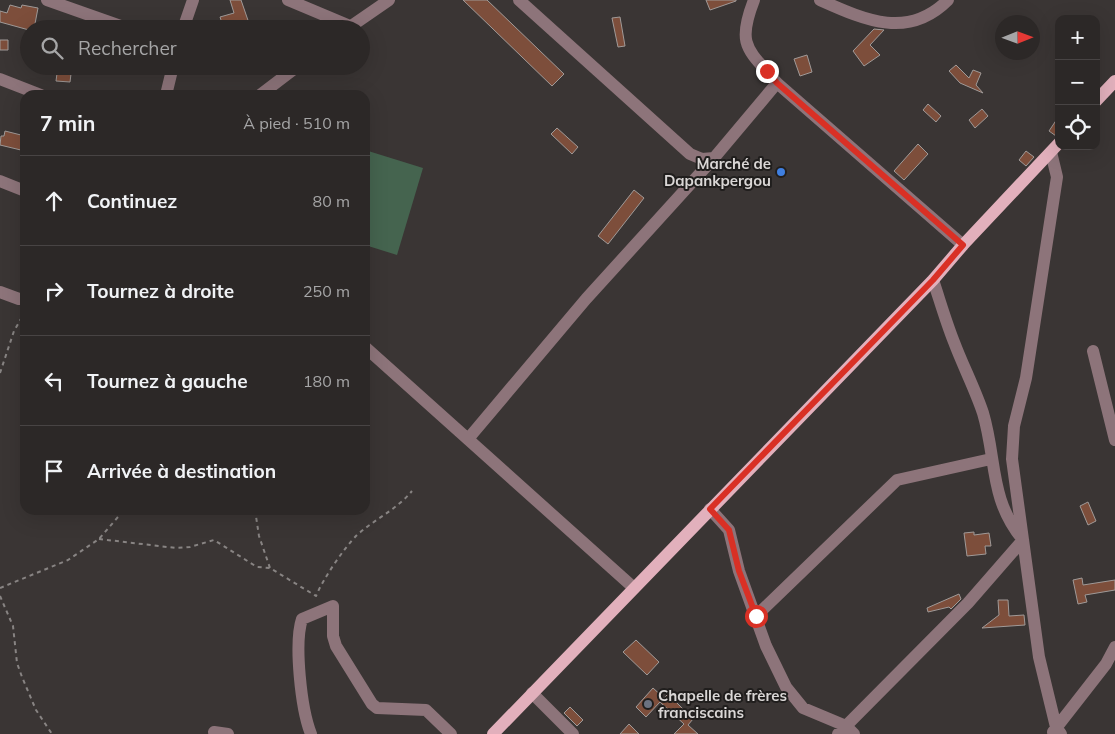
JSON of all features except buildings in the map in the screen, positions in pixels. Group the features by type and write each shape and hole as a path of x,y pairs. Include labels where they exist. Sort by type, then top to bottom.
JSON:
{"main road":[{"path":"1100,98 1115,81"},
{"path":"493,734 933,280 963,245 1055,147"}],"street":[{"path":"47,0 104,20"},
{"path":"186,20 193,0"},
{"path":"288,0 333,20"},
{"path":"359,20 389,0"},
{"path":"519,0 690,154 702,159 714,158"},
{"path":"754,0 743,32 746,47 777,83 963,245"},
{"path":"820,0 865,17 900,24 927,17 937,11 948,0"},
{"path":"167,90 171,75"},
{"path":"267,90 286,75"},
{"path":"0,79 28,90"},
{"path":"468,439 586,299 714,158 777,83"},
{"path":"1055,150 1057,177 1026,378 1014,426 1012,459 1039,657 1056,732"},
{"path":"0,181 20,189"},
{"path":"933,280 954,343 983,414 991,459 1004,509 1023,540"},
{"path":"0,292 20,297"},
{"path":"370,351 634,588"},
{"path":"1093,351 1115,440"},
{"path":"756,616 897,480 991,459"},
{"path":"710,509 729,530 739,571 766,646 786,687 803,708 846,731 968,604 1023,540"},
{"path":"310,734 301,686 298,632 302,619 333,606 333,636 336,646 372,704 383,710 426,710 451,734"},
{"path":"1056,732 1106,664 1115,647"},
{"path":"532,693 572,734"},
{"path":"214,732 228,734"}],"path":[{"path":"0,373 14,331 20,321"},
{"path":"99,539 176,548 190,547 214,540 257,566 270,568 316,596 323,579 356,536 395,508 412,491"},
{"path":"0,588 68,560 99,539 120,515"},
{"path":"256,515 259,536 270,568"},
{"path":"0,596 13,626 17,663 36,710 52,734"}],"green space":[{"path":"370,152 423,168 397,255 370,247"}],"place":[{"name":"Marché de Dapankpergou","path":"781,172"},
{"name":"Chapelle de frères franciscains","path":"648,704"}],"route":[{"path":"756,616 733,552 729,530 710,509 933,280 963,245 777,83 767,71"}]}
